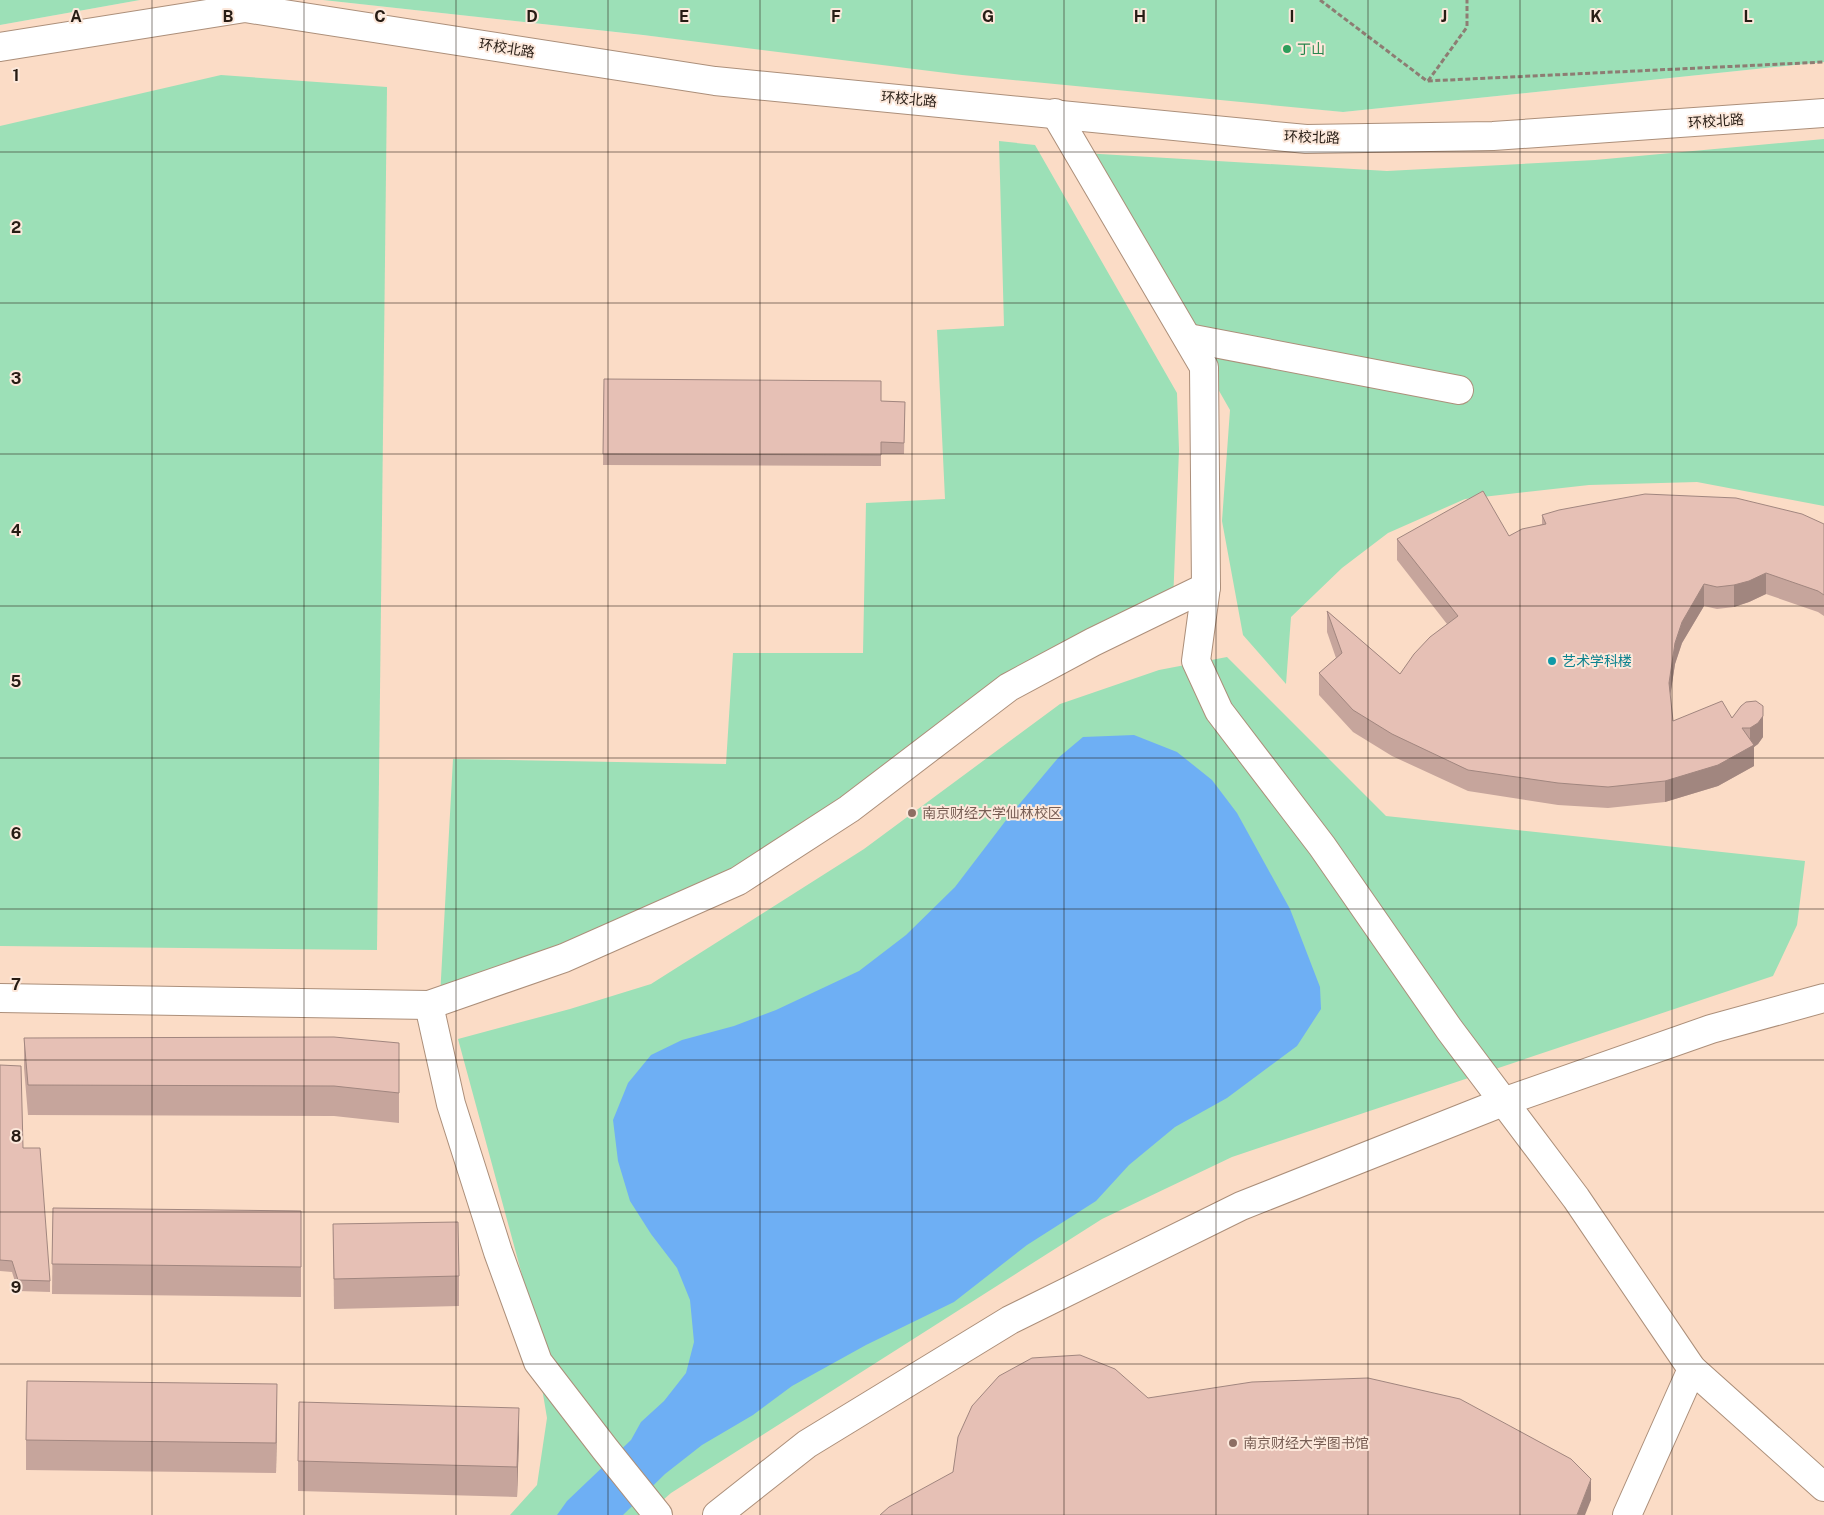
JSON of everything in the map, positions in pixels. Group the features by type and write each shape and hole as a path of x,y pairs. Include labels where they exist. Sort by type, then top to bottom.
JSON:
{"street":[{"name":"环校北路","path":"0,47 245,8 715,80 1306,139 1493,136 1824,113"},
{"path":"1056,113 1204,367 1206,587 1196,661 1219,711 1322,846 1449,1029 1576,1198 1692,1369 1824,1487"},
{"path":"1188,338 1459,390"},
{"path":"0,998 429,1005 564,958 738,881 849,809 1009,686 1093,642 1206,587"},
{"path":"717,1515 807,1444 1010,1320 1241,1206 1503,1102 1711,1029 1824,998"},
{"path":"429,1005 451,1104 498,1252 538,1362 653,1509"},
{"path":"1627,1515 1692,1369"}],"path":[{"path":"1320,0 1428,81 1824,62"},
{"path":"1428,81 1467,27 1467,0"}],"shaded area":[{"name":"南京财经大学仙林校区","path":"140,0 323,0 1343,112 1824,62 1824,1515 0,1515 0,25"}],"green space":[{"path":"0,0 140,0 0,25"},
{"name":"丁山","path":"323,0 1824,0 1824,62 1343,112 962,75 643,35"},
{"path":"221,75 387,87 377,950 0,946 0,126"},
{"path":"1824,139 1824,506 1697,482 1589,485 1465,499 1388,533 1342,568 1291,617 1286,684 1243,635 1222,521 1230,410 1083,153 1387,171 1595,160"},
{"path":"999,141 1035,145 1177,393 1179,450 1173,603 1097,639 763,866 440,997 453,759 726,764 733,653 863,653 866,503 945,499 937,330 1004,326"},
{"path":"1227,657 1386,816 1805,861 1797,925 1773,976 1232,1157 1102,1219 671,1493 646,1515 510,1515 537,1485 547,1418 525,1286 458,1039 570,1009 651,984 864,849 1060,704 1159,670"}],"water":[{"path":"1134,735 1177,752 1212,780 1237,813 1290,909 1320,987 1321,1009 1297,1046 1227,1098 1175,1127 1129,1165 1096,1201 1027,1245 954,1302 866,1345 792,1386 753,1415 702,1445 665,1474 623,1515 557,1515 567,1501 631,1440 641,1422 664,1401 686,1373 694,1342 690,1300 677,1268 651,1234 630,1201 618,1161 613,1120 628,1083 651,1055 682,1040 734,1026 776,1010 859,971 906,935 955,887 1010,815 1058,758 1083,737"}],"building":[{"path":"604,379 881,381 881,401 905,402 904,443 881,442 881,455 603,454"},
{"name":"艺术学科楼","path":"1483,491 1509,536 1522,529 1546,524 1542,515 1559,510 1645,494 1736,498 1802,514 1824,524 1824,595 1818,591 1766,573 1749,581 1734,585 1717,587 1704,584 1682,622 1675,643 1669,683 1673,721 1722,701 1732,718 1746,702 1756,701 1763,706 1763,716 1758,723 1750,728 1742,728 1754,745 1718,765 1665,781 1608,787 1558,783 1468,770 1392,734 1353,710 1319,673 1342,653 1327,611 1400,674 1414,654 1430,637 1458,616 1397,539"},
{"path":"334,1037 399,1043 399,1093 334,1086 28,1085 24,1038"},
{"path":"0,1065 21,1066 23,1148 40,1148 50,1281 18,1280 12,1261 0,1260"},
{"path":"53,1208 301,1211 301,1267 52,1264"},
{"path":"458,1222 459,1276 334,1279 333,1224"},
{"name":"南京财经大学图书馆","path":"1080,1355 1115,1369 1148,1398 1252,1382 1368,1378 1460,1399 1571,1459 1591,1479 1577,1515 880,1515 889,1507 953,1472 958,1437 972,1406 999,1376 1032,1358"},
{"path":"27,1381 277,1384 276,1443 26,1440"},
{"path":"299,1402 519,1408 517,1467 298,1461"}],"place":[{"name":"丁山","path":"1287,49"},
{"name":"艺术学科楼","path":"1552,661"},
{"name":"南京财经大学仙林校区","path":"912,813"},
{"name":"南京财经大学图书馆","path":"1233,1443"}]}
